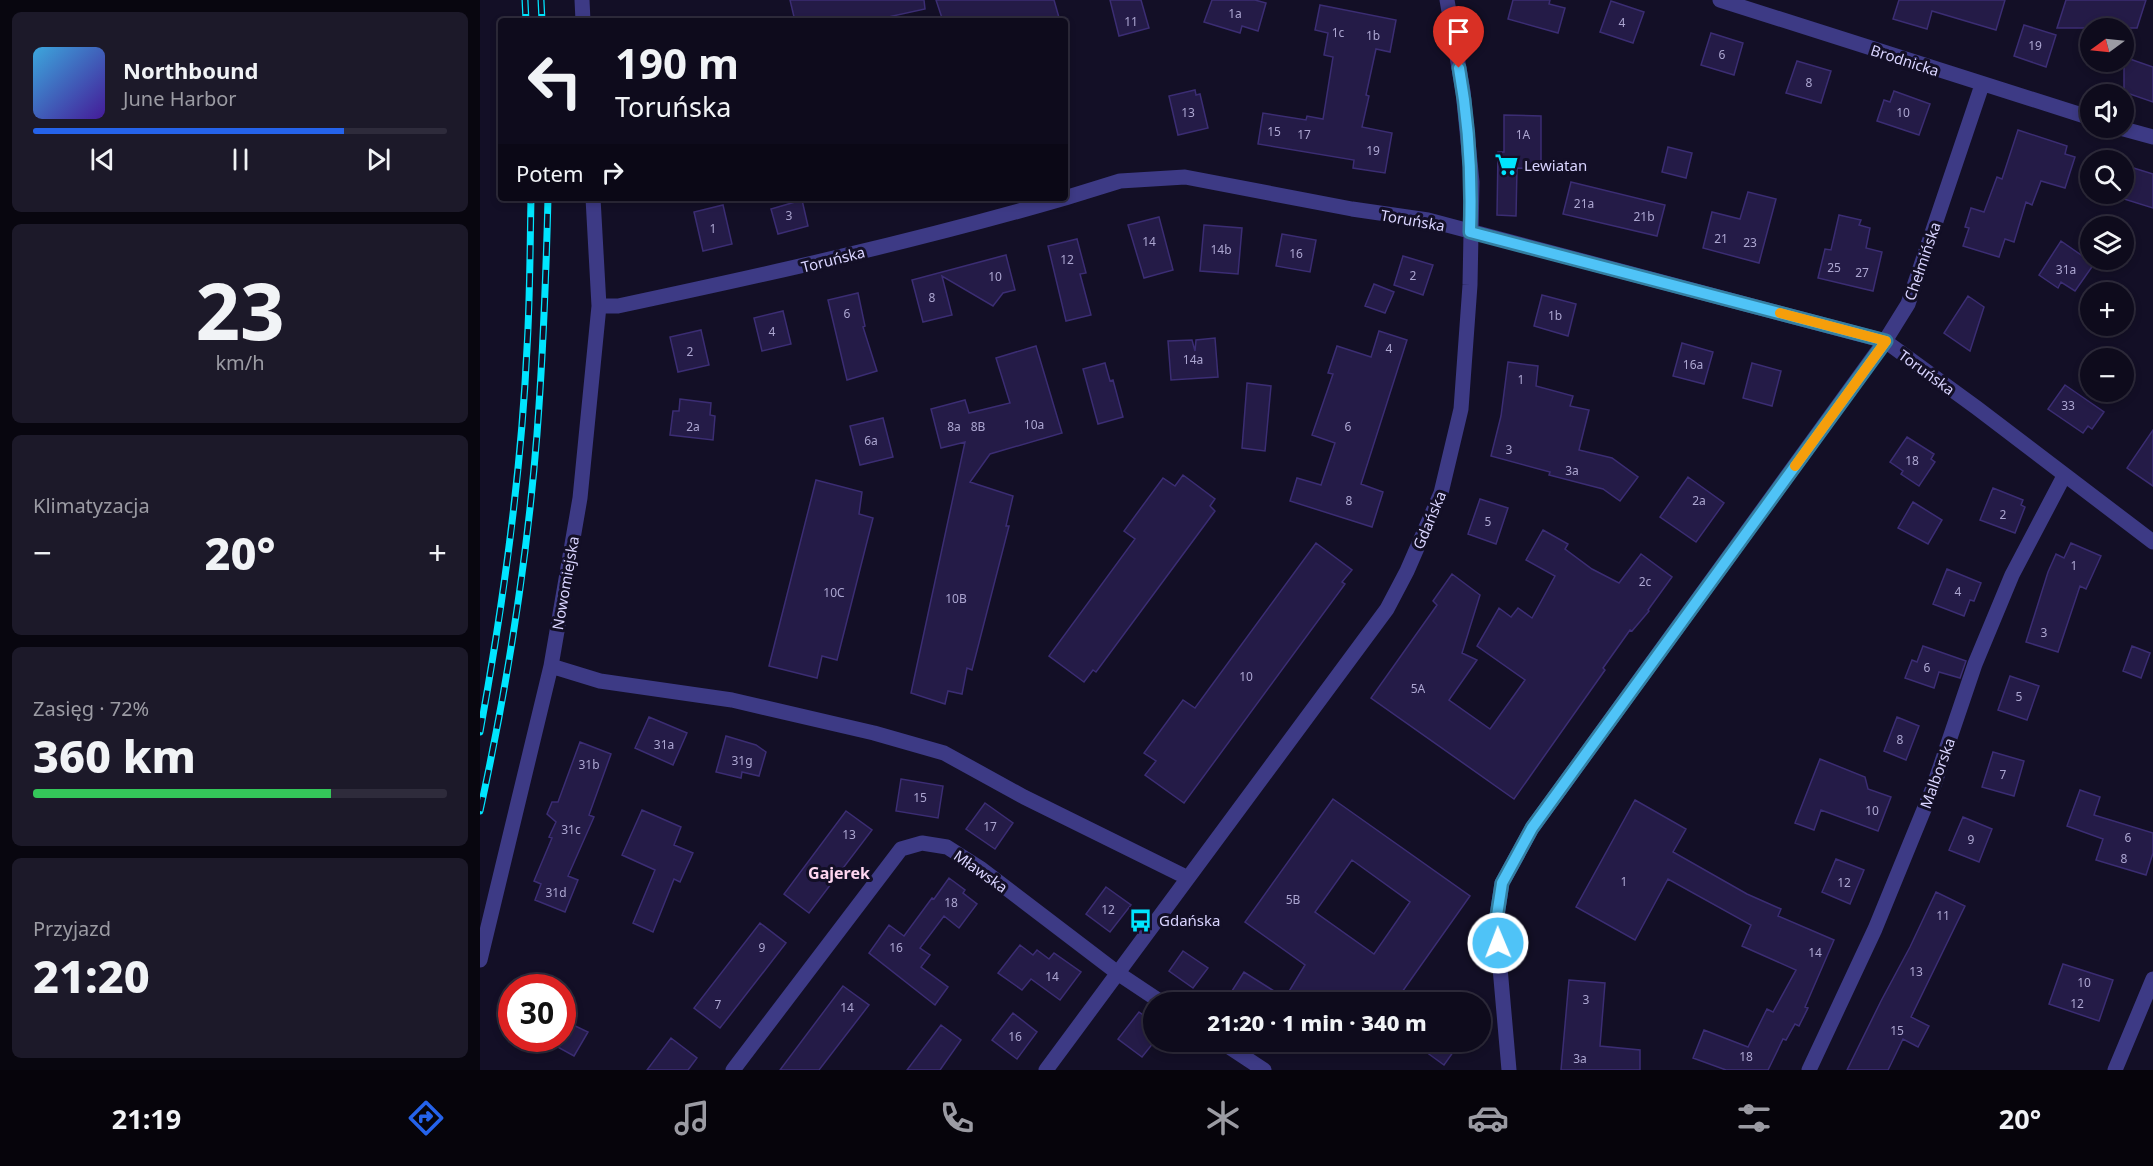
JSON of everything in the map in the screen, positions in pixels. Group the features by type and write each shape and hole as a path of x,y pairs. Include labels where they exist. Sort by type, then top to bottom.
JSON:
{"street":[{"path":"582,0 583,18"},
{"name":"Gdańska","path":"1046,1070 1386,609 1407,571 1442,493 1461,409 1470,285 1472,182 1463,91 1447,0"},
{"name":"Brodnicka","path":"1720,0 2080,115"},
{"name":"Chełmińska","path":"1509,1070 1496,922 1502,883 1532,828 1886,341 1908,304 1982,85"},
{"path":"2134,132 2153,137"},
{"name":"Toruńska","path":"1068,197 1120,182 1185,177 1352,210 1428,220 1886,341 2153,542"},
{"name":"Nowomiejska","path":"480,960 551,666 580,498 599,306 593,201"},
{"name":"Toruńska","path":"599,306 618,306 806,266 1055,201"},
{"name":"Malborska","path":"1809,1070 1880,919 1934,785 1975,664 2012,575 2064,476"},
{"path":"551,666 600,681 732,700 874,733 944,753 1024,797 1188,878"},
{"name":"Mławska","path":"733,1070 901,849 922,843 947,847 980,868 1146,992"},
{"path":"2115,1070 2153,979"},
{"path":"1237,1052 1264,1070"}],"building":[{"path":"790,0 924,0 925,9 884,18 794,18"},
{"path":"936,0 1054,0 1059,18 942,18"},
{"path":"1110,0 1141,0 1149,28 1119,36"},
{"path":"1212,0 1255,0 1266,3 1258,31 1242,26 1240,33 1204,22"},
{"path":"1513,0 1550,0 1549,4 1565,8 1558,33 1508,19"},
{"path":"1899,0 2005,0 1996,30 1932,11 1927,29 1893,19"},
{"path":"2066,0 2146,0 2137,28 2134,28 2134,18 2080,18 2080,28 2057,28"},
{"path":"1611,1 1644,12 1633,43 1600,32"},
{"path":"1320,5 1396,20 1390,52 1376,49 1362,127 1392,133 1385,173 1353,168 1354,160 1258,144 1263,113 1306,120 1307,116 1323,119 1333,57 1324,55 1328,33 1315,30"},
{"path":"2024,25 2056,35 2046,67 2014,56"},
{"path":"1711,33 1743,43 1734,75 1701,65"},
{"path":"2134,60 2153,67 2153,102 2134,95 2134,84 2124,84 2124,72 2134,72"},
{"path":"1797,61 1831,71 1821,103 1786,93"},
{"path":"1195,90 1196,95 1200,94 1208,128 1178,135 1169,96"},
{"path":"1894,91 1930,104 1919,135 1877,121 1884,100 1890,102"},
{"path":"1504,115 1541,116 1541,169 1517,168 1516,216 1497,215 1498,152 1504,152"},
{"path":"2018,130 2067,146 2065,154 2075,157 2065,188 2041,181 2032,205 2026,202 2014,242 2005,239 1999,257 1963,246 1969,228 1965,227 1971,208 1984,212 1997,177 2002,179"},
{"path":"1668,147 1692,153 1686,178 1662,172"},
{"path":"2134,168 2153,174 2153,208 2134,202"},
{"path":"1571,182 1665,205 1657,236 1563,214"},
{"path":"1748,192 1776,199 1759,263 1703,248 1712,212 1740,219"},
{"path":"802,201 808,226 778,234 771,209"},
{"path":"723,205 732,244 703,251 694,212"},
{"path":"1839,215 1861,220 1859,225 1870,228 1866,248 1882,252 1873,291 1818,278 1825,249 1831,250"},
{"path":"1159,217 1173,270 1144,278 1128,225"},
{"path":"1204,225 1242,228 1238,274 1200,271"},
{"path":"1282,234 1316,240 1310,272 1276,266"},
{"path":"1077,239 1086,273 1080,274 1091,315 1066,321 1048,246"},
{"path":"2061,241 2080,254 2080,270 2090,270 2075,291 2061,282 2058,288 2039,275"},
{"path":"1006,255 1015,290 1003,293 993,306 942,276 952,315 923,322 912,280"},
{"path":"1403,256 1433,265 1423,295 1394,285"},
{"path":"1374,284 1394,292 1385,313 1365,306"},
{"path":"858,293 865,326 863,327 877,371 847,380 828,300"},
{"path":"1542,295 1576,304 1568,336 1534,326"},
{"path":"1968,296 1984,307 1970,351 1944,333"},
{"path":"783,311 791,344 762,351 754,318"},
{"path":"701,330 709,365 678,372 670,337"},
{"path":"1379,331 1407,340 1361,484 1383,492 1372,527 1290,501 1297,478 1321,485 1335,443 1312,435 1333,374 1328,373 1337,346 1371,357"},
{"path":"1215,338 1218,377 1171,380 1168,341 1192,340 1195,351 1196,340"},
{"path":"1682,343 1713,352 1704,384 1673,376"},
{"path":"1036,346 1062,433 990,454 970,482 1013,496 1006,526 1009,526 972,670 967,668 962,694 948,691 945,704 911,693 965,442 941,448 931,409 965,400 969,413 1010,403 996,358"},
{"path":"1508,362 1538,366 1536,386 1573,396 1570,406 1589,410 1579,450 1612,458 1638,477 1620,501 1603,489 1549,475 1550,472 1491,456 1501,416"},
{"path":"1105,363 1110,381 1113,380 1123,417 1098,424 1083,369"},
{"path":"1752,363 1781,371 1772,406 1743,398"},
{"path":"1247,383 1271,386 1265,451 1242,448"},
{"path":"2065,385 2080,395 2080,402 2090,402 2104,412 2092,429 2088,426 2083,433 2048,409"},
{"path":"680,399 711,403 710,415 715,416 713,440 670,435 673,411 679,411"},
{"path":"883,418 893,457 860,465 850,426"},
{"path":"2153,430 2153,486 2127,468"},
{"path":"1907,437 1934,454 1931,459 1935,462 1919,486 1901,474 1903,471 1890,462"},
{"path":"1183,475 1215,499 1210,506 1215,511 1096,672 1093,670 1084,682 1049,656 1135,539 1124,531 1163,478 1175,486"},
{"path":"1688,477 1724,503 1696,542 1660,517"},
{"path":"816,480 862,492 859,514 873,518 837,660 822,656 817,678 769,666"},
{"path":"1993,488 2023,500 2021,505 2025,507 2015,533 1980,520"},
{"path":"1480,499 1508,508 1496,544 1468,534"},
{"path":"1913,502 1942,520 1928,544 1898,528"},
{"path":"1543,530 1568,544 1565,549 1592,569 1619,583 1641,554 1672,577 1649,611 1632,631 1630,630 1603,668 1605,670 1514,799 1371,698 1437,605 1433,601 1452,574 1480,595 1462,653 1477,660 1449,700 1490,729 1525,680 1477,646 1499,608 1511,617 1518,608 1532,618 1555,576 1526,560"},
{"path":"1316,543 1352,570 1342,582 1345,584 1184,803 1145,775 1156,761 1144,753 1183,700 1195,708"},
{"path":"2071,543 2101,556 2086,589 2080,586 2058,652 2026,642 2056,554 2064,558"},
{"path":"1947,569 1981,583 1974,601 1970,600 1964,616 1933,604"},
{"path":"1923,646 1966,661 1960,678 1939,672 1934,688 1905,678 1912,660 1917,662"},
{"path":"2132,646 2150,653 2141,678 2123,671"},
{"path":"2010,676 2039,686 2027,720 1998,710"},
{"path":"649,717 687,733 673,765 635,748"},
{"path":"1897,717 1919,726 1906,760 1884,751"},
{"path":"726,736 756,745 766,752 759,776 742,772 741,778 716,772"},
{"path":"580,742 611,754 589,815 594,817 568,876 578,880 565,912 535,900 541,884 534,881 552,838 549,837 556,822 547,814 552,802 558,802"},
{"path":"1993,752 2024,761 2014,796 1982,787"},
{"path":"1820,759 1865,777 1868,789 1891,797 1878,831 1821,810 1814,830 1795,823"},
{"path":"901,779 943,786 938,818 896,811"},
{"path":"2080,790 2100,797 2094,815 2153,833 2153,853 2146,875 2096,860 2103,839 2067,826"},
{"path":"1333,799 1470,896 1402,992 1289,992 1305,965 1245,922","holes":["1352,860 1410,902 1374,954 1315,912"]},
{"path":"1635,800 1686,829 1673,852 1747,894 1781,909 1778,916 1834,940 1799,1026 1795,1024 1786,1040 1783,1039 1768,1070 1726,1070 1693,1058 1704,1030 1748,1047 1767,1009 1773,1012 1796,970 1742,946 1751,925 1668,879 1635,940 1576,907"},
{"path":"985,803 1013,823 995,849 966,829"},
{"path":"642,810 681,827 674,845 693,853 680,882 674,879 653,932 633,923 655,870 622,855"},
{"path":"846,811 872,830 809,913 784,894"},
{"path":"1963,817 1992,829 1979,862 1949,850"},
{"path":"1836,859 1864,870 1850,904 1822,892"},
{"path":"949,878 965,890 963,893 977,904 959,928 944,916 920,948 930,955 921,967 948,987 935,1005 869,953 889,925 904,936"},
{"path":"1106,887 1131,905 1110,932 1086,914"},
{"path":"1936,892 1965,906 1911,1017 1929,1026 1918,1047 1903,1039 1888,1070 1847,1070 1910,947"},
{"path":"760,923 786,943 720,1028 694,1008"},
{"path":"1020,945 1033,955 1037,950 1049,959 1054,953 1081,972 1060,1000 1031,979 1022,990 998,973"},
{"path":"1183,951 1208,968 1193,988 1169,971"},
{"path":"2063,964 2113,980 2099,1021 2049,1004"},
{"path":"1244,972 1276,992 1231,992"},
{"path":"1569,980 1605,983 1600,1046 1640,1050 1640,1070 1561,1070"},
{"path":"843,986 869,1005 819,1070 780,1070"},
{"path":"1139,1012 1143,1015 1143,1052 1146,1052 1142,1057 1118,1039"},
{"path":"1013,1013 1037,1032 1017,1059 992,1040"},
{"path":"941,1025 961,1040 940,1070 907,1070"},
{"path":"576,1026 588,1032 574,1056 567,1052 576,1052"},
{"path":"671,1038 697,1058 688,1070 647,1070"},
{"path":"1426,1052 1453,1052 1444,1065"}],"railway":[{"path":"525,0 526,18"},
{"path":"541,0 542,18"},
{"path":"480,732 516,493 528,329 531,201"},
{"path":"480,811 499,718 528,529 541,375 548,201"}],"slow traffic":[{"path":"1780,313 1886,341 1795,466"}],"place":[{"name":"Lewiatan","path":"1506,165"},
{"name":"Gdańska","path":"1141,920"}],"district":[{"name":"Gajerek","path":"839,873"}],"route":[{"path":"1459,68 1472,182 1470,232 1886,341 1532,828 1502,883 1496,922 1498,943"}]}
